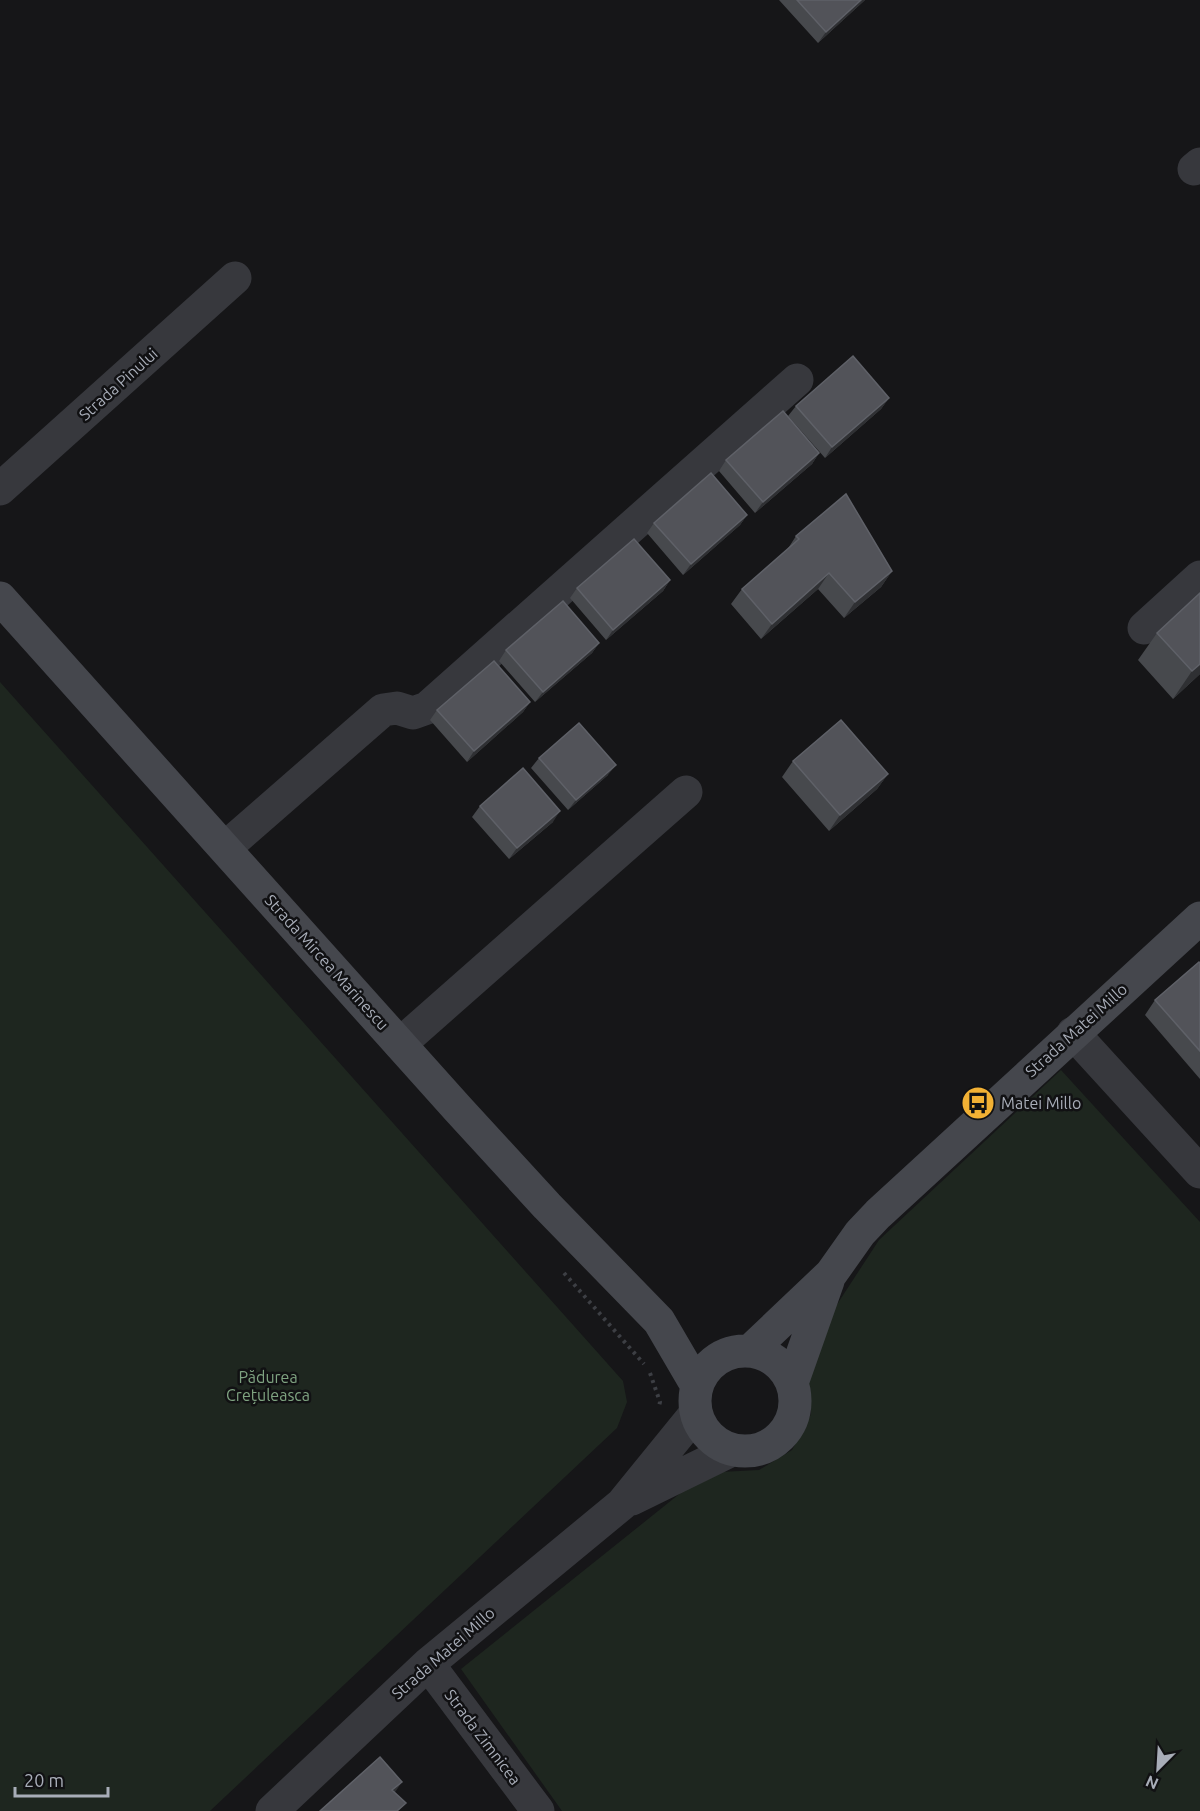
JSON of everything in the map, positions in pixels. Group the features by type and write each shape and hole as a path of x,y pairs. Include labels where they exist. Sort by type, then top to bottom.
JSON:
{"street":[{"name":"Strada Pinului","path":"0,489 235,278"},
{"path":"225,848 383,710 397,708 413,713 427,708 797,380"},
{"path":"1144,628 1200,577"},
{"name":"Strada Mircea Marinescu","path":"0,598 547,1206 659,1321 696,1399"},
{"path":"400,1044 686,792"},
{"name":"Strada Matei Millo","path":"622,1504 696,1399 702,1373 711,1363 736,1353 831,1274 860,1233 878,1214 1200,918"},
{"path":"1073,1033 1200,1172"},
{"name":"Strada Matei Millo","path":"272,1811 428,1664 622,1504 732,1450 759,1449 783,1435 795,1410 792,1383 831,1274"},
{"name":"Strada Mircea Marinescu","path":"659,1321 736,1353"},
{"path":"736,1353 763,1354 776,1361 792,1383"},
{"path":"696,1399 701,1426 709,1437 732,1450"},
{"name":"Strada Zimnicea","path":"428,1664 538,1811"}],"path":[{"path":"561,1270 648,1369 660,1402 657,1410"}],"green space":[{"name":"Pădurea Crețuleasca","path":"0,682 623,1381 627,1402 617,1428 210,1811 0,1811"},
{"path":"1061,1070 1200,1222 1200,1811 562,1811 461,1669 693,1483 721,1472 759,1470 792,1450 811,1414 808,1373 819,1332 879,1240"}],"building":[{"path":"797,0 861,0 826,32"},
{"path":"853,356 889,398 832,447 796,406"},
{"path":"783,411 819,453 763,502 726,460"},
{"path":"711,473 747,515 691,564 654,523"},
{"path":"846,494 892,571 855,602 829,573 772,624 742,589 799,539 796,536"},
{"path":"634,539 670,580 613,630 577,588"},
{"path":"1200,593 1200,664 1192,671 1157,633"},
{"path":"563,601 599,643 543,692 506,650"},
{"path":"494,661 530,702 474,751 437,710"},
{"path":"841,720 888,774 840,815 793,761"},
{"path":"579,723 616,765 576,800 539,758"},
{"path":"523,768 560,811 517,848 480,806"},
{"path":"1200,963 1200,1051 1155,1000"},
{"path":"380,1757 402,1782 392,1790 406,1803 397,1811 320,1811"}],"place":[{"name":"Matei Millo","path":"978,1103"}]}
